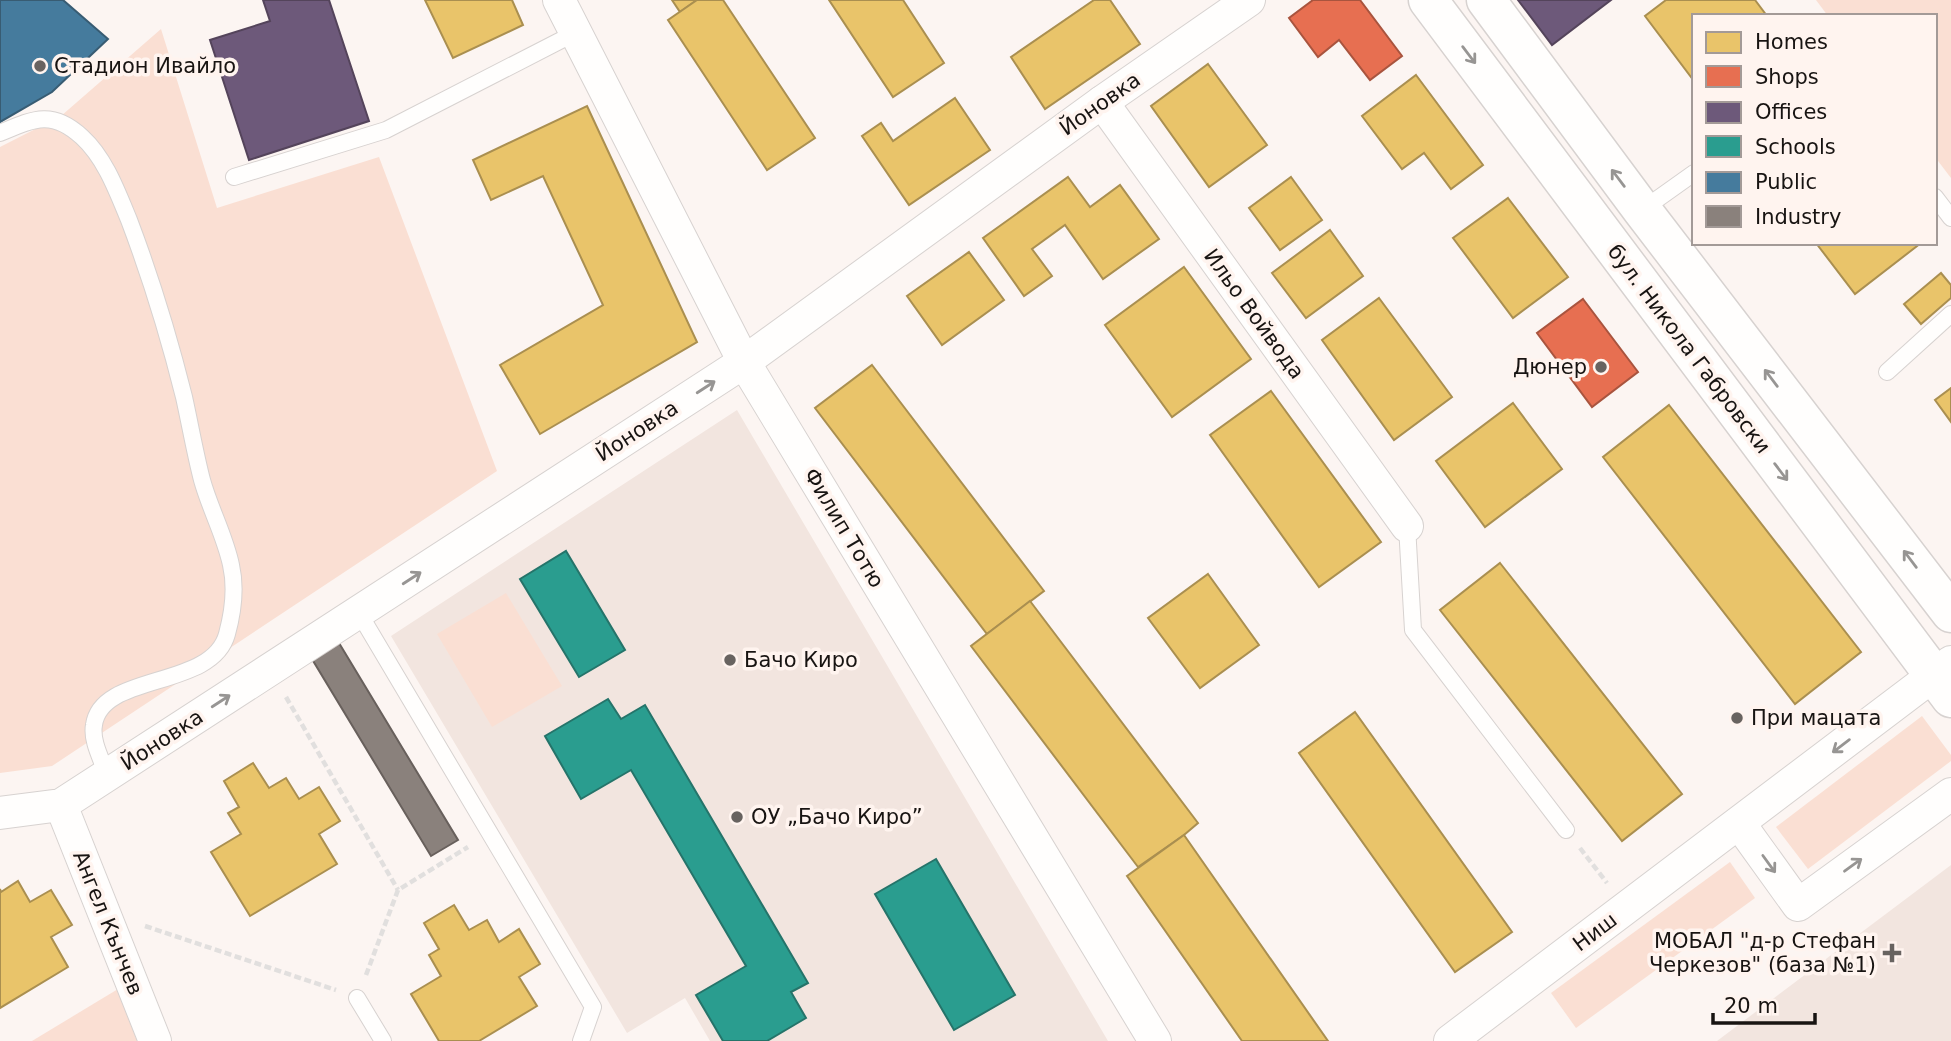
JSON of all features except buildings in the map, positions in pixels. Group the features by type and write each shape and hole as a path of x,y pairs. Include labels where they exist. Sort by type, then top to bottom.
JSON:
{"street":[{"name":"Филип Тотю","path":"559,0 744,362 1155,1041"},
{"name":"Йоновка","path":"0,813 61,805 359,613 744,362 1102,102 1249,0"},
{"name":"бул. Никола Габровски","path":"1428,0 1945,679"},
{"path":"1486,0 1642,210 1951,613"},
{"name":"Ильо Войвода","path":"1102,102 1406,526"},
{"name":"Ниш","path":"1450,1041 1739,823 1945,679"},
{"path":"1739,823 1798,905 1951,794"},
{"name":"Ангел Кънчев","path":"61,805 155,1041"}],"lane":[{"path":"234,177 386,131 575,33"},
{"path":"0,133 46,118 71,128 83,137 102,161 122,202 149,274 184,398 202,481 231,565 232,605 224,643 215,653 195,666 169,678 128,689 117,695 104,705 98,714 94,722 94,738 107,775"},
{"path":"1642,210 1692,174"},
{"path":"1937,200 1951,218"},
{"path":"1887,372 1951,313"},
{"path":"1406,526 1413,630 1566,830"},
{"path":"359,613 593,1007 581,1041"},
{"path":"357,998 383,1041"}],"path":[{"path":"270,670 398,890"},
{"path":"1566,830 1626,908"},
{"path":"104,912 357,998 398,890 490,834"}],"shaded area":[{"path":"1816,0 1951,0 1951,178 1937,160 1937,14 1826,14"},
{"path":"161,29 217,208 379,157 497,471 52,766 0,773 0,147 61,116"},
{"name":"ОУ „Бачо Киро”","path":"737,410 1108,1041 710,1041 685,998 627,1033 391,636"},
{"path":"506,593 562,686 492,727 437,634"},
{"path":"1922,716 1951,755 1951,761 1808,869 1776,827"},
{"path":"1730,862 1755,898 1576,1028 1551,993"},
{"name":"МОБАЛ \"д-р Стефан Черкезов\" (база №1)","path":"1951,865 1951,1041 1717,1041"},
{"path":"118,989 137,1041 32,1041"}],"place":[{"name":"Стадион Ивайло","path":"40,66"},
{"name":"Дюнер","path":"1601,367"},
{"name":"Бачо Киро","path":"730,660"},
{"name":"При мацата","path":"1737,718"},
{"name":"ОУ „Бачо Киро”","path":"737,817"},
{"name":"МОБАЛ \"д-р Стефан Черкезов\" (база №1)","path":"1892,953"}]}
